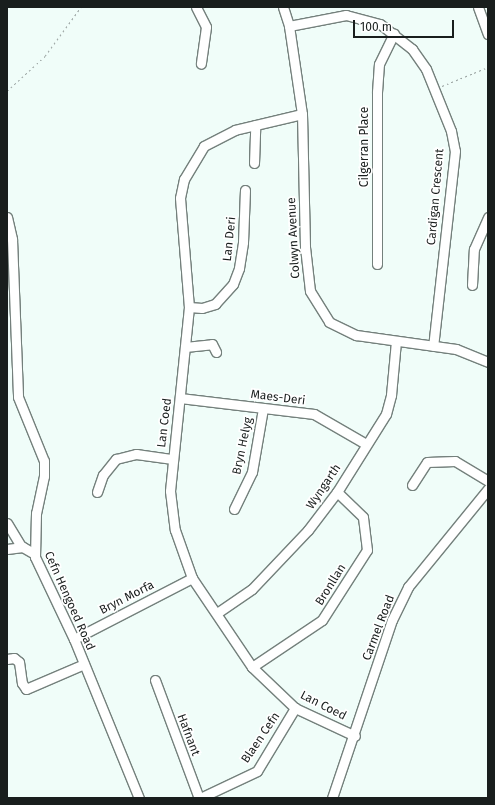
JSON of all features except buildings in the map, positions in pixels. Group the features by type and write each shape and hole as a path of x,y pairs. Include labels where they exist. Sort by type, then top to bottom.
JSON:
{"street":[{"path":"196,7 206,27 201,64"},
{"name":"Colwyn Avenue","path":"283,7 289,26 302,114 305,247 310,291 329,322 356,335 456,349 488,362"},
{"path":"482,10 488,34"},
{"name":"Cardigan Crescent","path":"289,26 346,11 380,24 394,33 412,49 426,69 451,131 455,151 433,346"},
{"name":"Cilgerran Place","path":"377,264 379,64 394,33"},
{"name":"Lan Coed","path":"302,114 234,130 204,146 184,179 180,198 190,307 170,491 174,530 192,578 252,667 296,708 354,736"},
{"path":"254,163 255,125"},
{"name":"Lan Deri","path":"190,307 202,308 215,304 232,284 239,268 243,242 245,190"},
{"path":"472,285 474,249 488,217"},
{"name":"Cefn Hengoed Road","path":"7,218 12,239 18,397 44,461 44,476 36,512 35,554 74,640 139,798"},
{"name":"Wyngarth","path":"217,613 252,589 308,530 337,492 386,414 390,403 396,341"},
{"path":"186,347 212,344 216,352"},
{"name":"Maes-Deri","path":"180,398 314,414 366,444"},
{"name":"Bryn Helyg","path":"234,509 252,472 263,408"},
{"path":"97,492 103,475 116,459 136,454 173,460"},
{"path":"412,485 427,462 454,461 488,481"},
{"name":"Carmel Road","path":"332,798 392,620 408,587 488,489"},
{"name":"Bronllan","path":"252,667 322,620 367,550 363,517 337,492"},
{"path":"7,523 23,547 35,554"},
{"path":"7,549 23,547"},
{"name":"Bryn Morfa","path":"74,640 192,578"},
{"path":"7,659 14,658 19,662 22,683 26,689 84,664"},
{"name":"Hafnant","path":"155,680 200,798"},
{"name":"Blaen Cefn","path":"200,798 257,771 296,708"}],"path":[{"path":"7,91 45,56 82,7"},
{"path":"434,89 488,67"}]}
